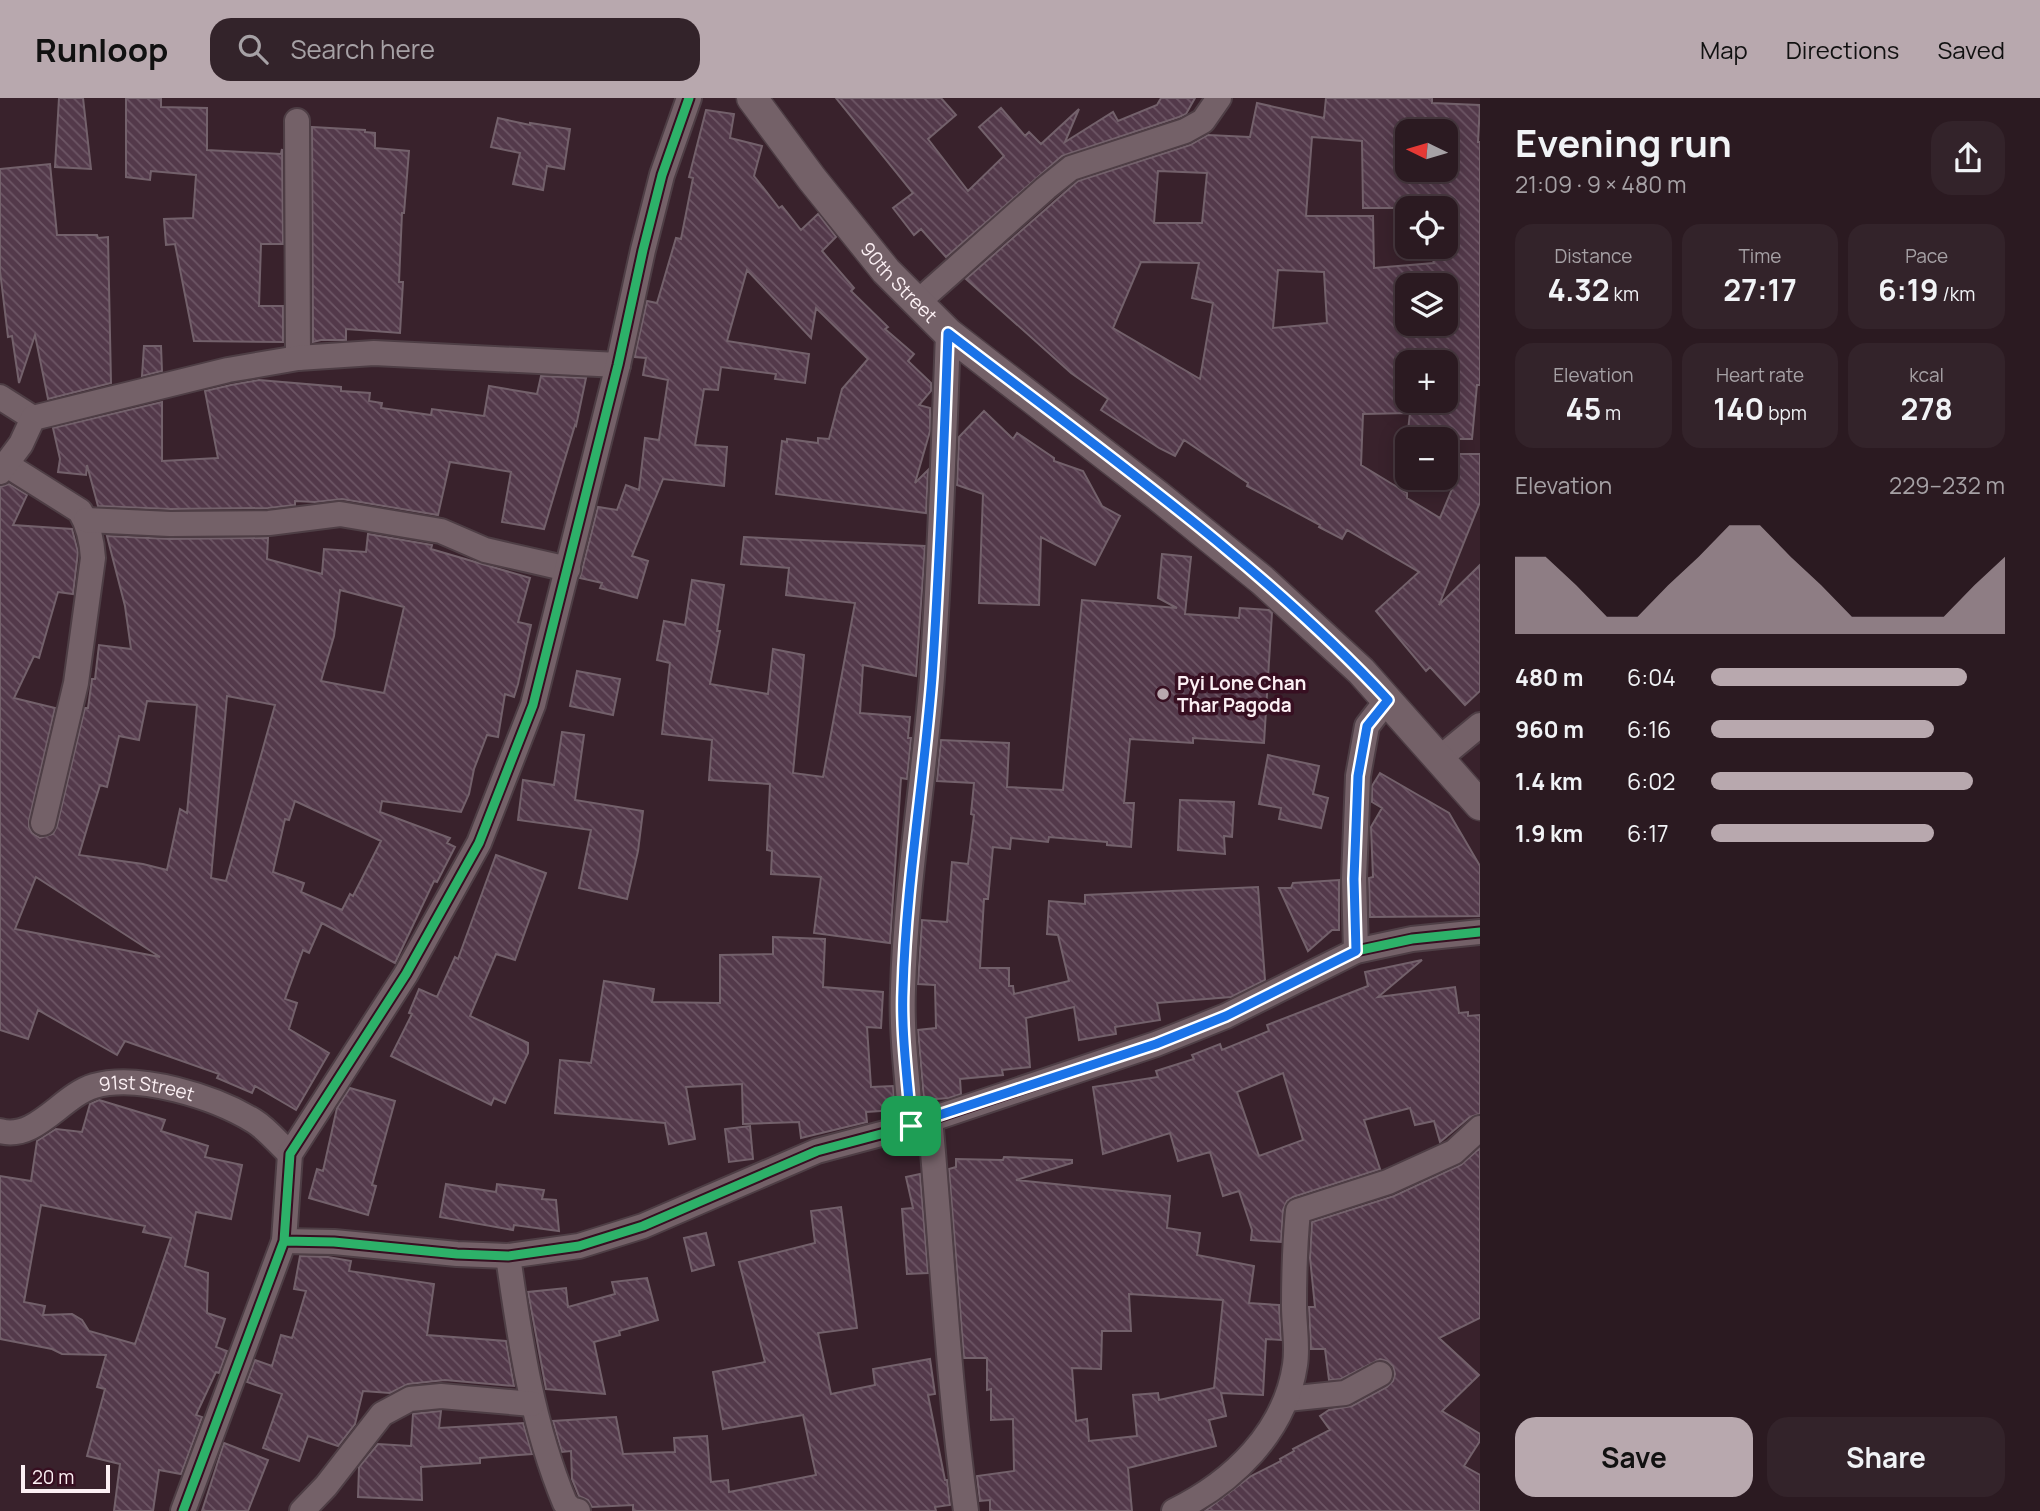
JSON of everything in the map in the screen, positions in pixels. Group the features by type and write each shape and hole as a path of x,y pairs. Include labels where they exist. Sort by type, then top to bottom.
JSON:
{"street":[{"path":"183,1511 284,1241 290,1154 406,974 479,843 533,705 662,176 689,98"},
{"name":"90th Street","path":"752,98 886,271 948,333 1262,580 1361,671 1480,805"},
{"path":"918,302 1072,168 1185,131 1203,121 1219,98"},
{"path":"297,121 298,358"},
{"path":"948,333 932,673 926,750 910,873 903,990 944,1269 948,1346 966,1511"},
{"path":"0,397 33,418 228,370 298,358 374,353 618,365"},
{"path":"33,418 21,444 3,468 80,511 86,520 93,558 76,683 43,823"},
{"path":"86,520 170,524 269,523 340,514 441,531 485,550 568,569"},
{"path":"1356,951 1354,879 1358,776 1367,726 1388,700"},
{"path":"1440,758 1480,725"},
{"path":"284,1241 334,1242 457,1254 509,1256 579,1246 643,1226 817,1151 921,1122 1089,1067 1226,1016 1356,951 1412,939 1480,932"},
{"name":"91st Street","path":"0,1131 12,1134 27,1130 71,1097 93,1086 122,1082 171,1088 219,1104 256,1122 290,1154"},
{"path":"1174,1511 1194,1501 1254,1452 1276,1423 1287,1399 1296,1362 1298,1210 1388,1182 1454,1152 1477,1136"},
{"path":"509,1256 532,1404 555,1480 565,1503 578,1511"},
{"path":"1287,1399 1345,1393 1380,1374"},
{"path":"302,1511 326,1486 382,1415 410,1399 441,1396 532,1404"}],"building":[{"path":"59,98 83,98 91,169 55,167"},
{"path":"126,98 161,98 161,107 207,108 207,150 281,154 282,149 283,244 261,244 259,306 283,306 283,342 194,341 175,244 166,245 164,219 193,218 196,175 151,171 150,180 126,177"},
{"path":"836,98 941,98 956,115 928,139 968,191 1004,156 979,127 1001,108 1025,136 1029,132 1041,144 1079,109 1065,142 1113,112 1118,121 1157,105 1161,98 1195,98 1186,114 1062,156 946,257 921,229 914,235 893,208 913,193"},
{"path":"1326,98 1432,98 1432,103 1480,105 1480,385 1477,385 1472,439 1458,439 1458,427 1408,427 1410,413 1363,414 1361,465 1395,486 1395,490 1407,493 1407,498 1440,518 1452,490 1458,490 1458,454 1480,454 1480,502 1439,605 1480,565 1480,691 1465,705 1430,667 1426,671 1376,611 1419,572 1347,530 1342,539 1319,527 1320,525 1247,486 1248,483 1184,440 1175,456 1159,448 1101,410 1108,399 1071,373 966,279 1078,181 1190,145 1208,135 1250,137 1257,103 1324,118","holes":["1158,171 1207,173 1202,223 1154,223","1141,262 1199,263 1192,298 1213,303 1200,379 1113,328","1278,270 1324,272 1327,323 1273,328"]},
{"path":"706,110 734,114 730,138 762,146 754,176 779,208 782,206 801,230 818,214 836,237 822,251 854,288 851,291 888,327 885,329 914,354 908,361 931,383 931,391 919,405 930,408 930,431 915,483 928,470 926,513 776,494 782,441 787,442 787,439 818,443 818,438 829,439 842,389 868,359 816,308 811,338 747,270 727,341 809,354 805,383 775,379 776,374 721,367 718,390 704,389 695,445 727,447 724,486 663,479 632,556 648,561 637,598 600,588 602,583 580,578 598,507 617,510 626,485 639,490 645,438 659,440 668,380 643,375 646,358 635,355 647,301 657,303 676,238 681,239 693,178 689,177"},
{"path":"498,118 570,129 564,169 547,166 543,190 513,184 520,153 491,147"},
{"path":"312,127 365,130 375,133 375,148 409,151 402,213 399,282 403,282 400,333 346,329 346,340 313,342"},
{"path":"50,164 57,235 108,237 111,383 48,399 35,335 19,383 12,336 8,337 0,271 0,169"},
{"path":"144,346 161,346 162,371 142,376"},
{"path":"541,376 586,378 576,426 544,529 502,522 511,472 450,462 438,515 342,499 295,501 295,505 268,508 170,509 98,506 87,465 86,475 58,472 60,459 53,428 162,402 162,461 218,458 205,391 231,385 259,380 341,387 341,391 370,393 369,401 382,403 381,408 431,415 432,409 484,416 489,386 537,394"},
{"path":"984,411 1013,439 1017,433 1054,458 1054,461 1083,471 1102,506 1120,516 1095,565 1041,537 1039,605 979,603 983,494 957,485 959,437"},
{"path":"9,484 27,495 13,525 72,529 78,552 73,594 58,592 39,658 34,656 14,698 55,708 29,820 32,833 40,838 53,834 57,826 85,708 88,708 92,679 95,679 99,645 131,649 125,606 107,536 170,539 268,538 267,559 322,574 324,549 366,552 368,534 432,545 431,549 530,578 518,622 531,625 518,684 514,697 505,694 498,737 487,735 461,812 382,801 380,812 450,838 447,843 455,847 437,882 434,881 395,963 322,923 309,953 303,950 285,999 297,1003 289,1029 329,1053 296,1110 255,1086 252,1093 217,1078 219,1074 125,1041 117,1055 38,1010 28,1039 0,1030 0,487","holes":["340,590 404,607 384,693 321,681 334,636","227,696 275,705 226,881 211,878","147,701 197,705 187,813 180,809 167,870 79,855 100,785 107,787 119,736 139,740","295,801 381,841 353,896 350,894 342,910 301,892 304,883 273,872 285,819 289,820","36,877 160,957 15,929"]},
{"path":"744,537 925,546 916,676 863,665 860,713 910,717 907,779 901,778 890,943 814,933 821,877 771,874 772,851 767,850 770,784 709,780 712,740 662,734 670,663 657,660 664,621 685,625 692,580 724,585 717,631 720,631 710,684 768,694 773,649 804,655 793,773 823,777 855,603 786,595 789,568 741,564"},
{"path":"1162,554 1191,557 1185,614 1239,618 1240,608 1269,610 1272,613 1264,743 1193,738 1193,743 1130,739 1124,803 1134,803 1131,847 1049,837 1048,842 1011,838 1010,849 993,847 988,899 984,899 980,968 1009,968 1009,986 1013,986 1014,994 1069,981 1058,935 1047,934 1049,901 1085,904 1085,895 1258,887 1265,980 1231,997 1157,1003 1160,1020 1115,1027 1116,1034 1079,1040 1074,1007 1026,1018 1030,1067 1002,1070 1003,1075 960,1079 961,1094 924,1100 918,1030 936,1028 935,985 918,984 922,920 947,922 952,862 968,864 974,815 971,814 974,783 937,781 941,740 1009,743 1007,787 1063,790 1082,600 1177,608 1158,598"},
{"path":"577,671 620,679 613,715 570,706"},
{"path":"562,732 584,735 575,800 643,811 638,851 627,899 579,888 591,830 518,820 523,780 554,785"},
{"path":"1268,755 1319,766 1313,794 1328,798 1321,828 1279,819 1281,808 1259,804"},
{"path":"1380,773 1449,813 1480,866 1480,916 1370,917 1369,878 1373,877 1371,827 1382,808 1372,802 1372,786"},
{"path":"1180,800 1234,802 1232,837 1224,836 1225,854 1178,850"},
{"path":"496,855 546,873 515,960 496,954 470,1016 528,1043 528,1053 505,1103 494,1098 491,1105 391,1056 412,1014 409,1013 419,989 437,997 455,957 458,959"},
{"path":"1339,880 1339,930 1332,930 1308,951 1279,888 1291,888 1293,883"},
{"path":"773,937 825,939 823,987 883,992 881,1028 867,1027 871,1087 893,1086 895,1110 866,1112 867,1122 801,1138 799,1122 743,1124 742,1084 686,1087 695,1139 669,1144 665,1123 555,1113 560,1060 591,1063 604,981 654,989 652,1002 720,1003 720,955 773,954"},
{"path":"1422,960 1378,997 1455,987 1459,1013 1468,1012 1468,1016 1480,1015 1480,1114 1470,1117 1440,1142 1434,1121 1415,1125 1410,1108 1364,1120 1380,1169 1287,1201 1283,1210 1281,1242 1251,1240 1252,1230 1239,1191 1223,1196 1210,1152 1178,1161 1170,1133 1103,1154 1093,1087 1158,1077 1156,1071 1194,1059 1192,1055 1220,1044 1222,1050 1269,1031 1267,1025 1368,986 1365,972","holes":["1283,1073 1303,1140 1259,1156 1237,1092"]},
{"path":"350,1088 395,1101 372,1185 376,1186 368,1215 309,1198 317,1169 323,1171 337,1108"},
{"path":"99,1100 165,1120 161,1131 208,1146 205,1157 242,1165 231,1219 196,1212 185,1266 208,1273 207,1313 225,1319 216,1347 227,1351 219,1373 216,1372 196,1415 202,1417 181,1474 159,1470 153,1511 114,1511 120,1464 87,1456 105,1389 97,1387 106,1355 62,1354 52,1349 0,1339 0,1176 31,1181 37,1141 56,1129 82,1132 90,1104","holes":["41,1205 145,1226 143,1232 171,1238 135,1344 89,1331 82,1320 72,1314 43,1315 45,1306 24,1302"]},
{"path":"750,1126 753,1159 729,1162 725,1129"},
{"path":"1480,1148 1480,1318 1439,1338 1479,1375 1442,1411 1480,1434 1480,1441 1464,1466 1480,1475 1480,1511 1205,1511 1251,1476 1281,1461 1280,1459 1294,1451 1293,1449 1330,1430 1320,1416 1329,1410 1352,1406 1393,1381 1393,1366 1380,1359 1341,1379 1329,1380 1325,1349 1311,1349 1309,1307 1315,1307 1310,1258 1312,1222 1394,1196 1461,1165"},
{"path":"1004,1157 1072,1160 1072,1163 1016,1180 1170,1196 1167,1228 1200,1233 1197,1255 1254,1266 1249,1303 1279,1305 1281,1340 1266,1339 1263,1395 1221,1393 1226,1416 1209,1420 1216,1446 1128,1468 1132,1511 990,1511 990,1500 980,1501 977,1476 1014,1471 1013,1419 991,1420 987,1358 964,1358 949,1169 956,1167 956,1159 1003,1160","holes":["1129,1294 1223,1300 1214,1388 1159,1400 1158,1393 1133,1395 1137,1436 1089,1441 1087,1419 1076,1421 1072,1368 1101,1369 1102,1331 1131,1331"]},
{"path":"920,1174 928,1273 907,1274 902,1209 913,1208 906,1177"},
{"path":"446,1184 496,1192 497,1184 544,1190 542,1199 556,1200 559,1231 514,1225 513,1230 440,1217"},
{"path":"841,1207 857,1328 818,1333 831,1394 875,1385 873,1369 930,1359 935,1394 928,1395 950,1505 935,1507 936,1511 633,1511 633,1505 592,1507 588,1500 579,1496 572,1479 571,1451 562,1452 553,1421 616,1417 623,1454 675,1452 674,1438 707,1436 711,1482 728,1480 729,1492 816,1475 803,1415 723,1429 713,1372 765,1362 739,1262 815,1243 811,1211"},
{"path":"706,1233 714,1265 692,1271 684,1238"},
{"path":"300,1256 351,1261 349,1271 434,1284 427,1335 506,1341 514,1386 445,1380 408,1384 390,1393 363,1391 355,1424 338,1446 308,1436 299,1461 263,1448 282,1394 247,1382 255,1360 272,1366 281,1335 292,1338 306,1291 294,1289"},
{"path":"647,1278 658,1320 619,1331 620,1335 594,1342 605,1394 546,1389 528,1292 566,1288 568,1307 615,1294 612,1282"},
{"path":"441,1411 439,1428 523,1423 532,1454 480,1458 480,1463 421,1467 422,1500 358,1497 359,1467 378,1444 411,1446 413,1414"},
{"path":"224,1443 268,1460 248,1511 202,1511"}],"cycle path":[{"path":"183,1511 284,1241 290,1154 406,974 479,843 533,705 618,365 662,175 689,98"},
{"path":"284,1241 334,1242 508,1256 579,1246 643,1226 817,1151 911,1126 1156,1044 1226,1016 1356,951 1412,939 1480,932"}],"place":[{"name":"Pyi Lone Chan Thar Pagoda","path":"1163,694"}],"route":[{"path":"948,333 1262,580 1361,671 1388,700 1367,726 1358,776 1354,879 1356,951 1226,1016 1156,1044 911,1126 903,1028 903,990 910,873 926,750 932,673 948,333"}]}
